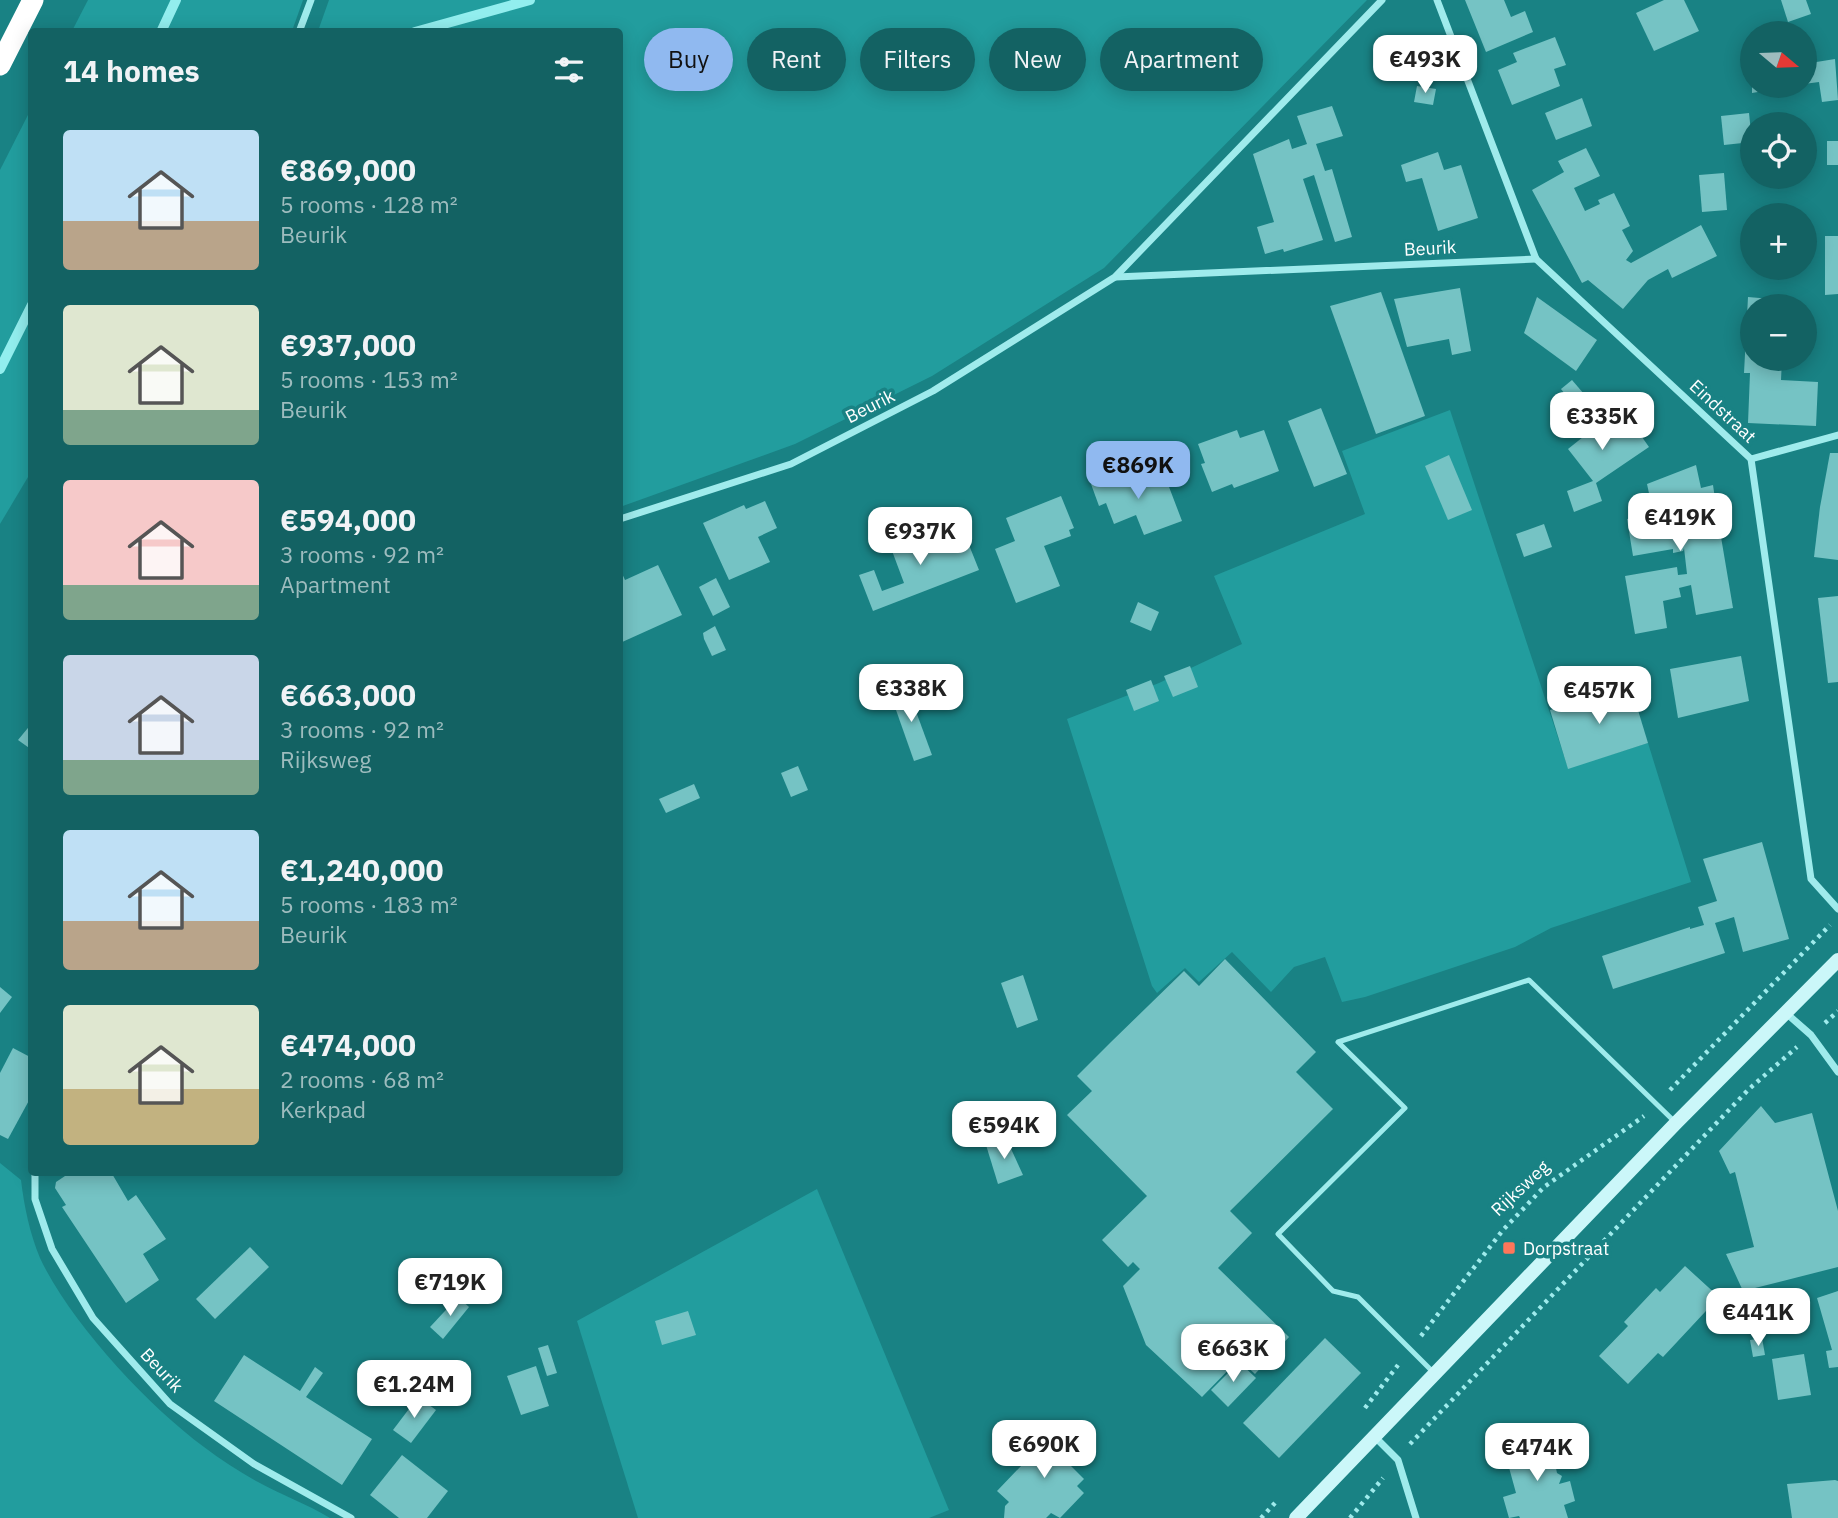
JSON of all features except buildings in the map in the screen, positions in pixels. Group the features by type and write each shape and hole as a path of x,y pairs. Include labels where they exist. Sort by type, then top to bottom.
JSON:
{"highway":[{"path":"0,65 33,0"}],"main road":[{"path":"1296,1518 1676,1123 1838,960"}],"street":[{"path":"300,28 311,0"},
{"name":"Beurik","path":"623,519 791,464 933,391 1115,277 1382,0"},
{"name":"Eindstraat","path":"1437,0 1536,259 1751,459 1811,879 1838,909"},
{"name":"Beurik","path":"1115,277 1536,259"},
{"path":"1751,459 1838,435"},
{"path":"1784,1012 1811,1035 1838,1072"},
{"name":"Beurik","path":"35,1176 35,1199 52,1249 93,1318 170,1404 254,1464 351,1518"},
{"path":"1373,1435 1398,1460 1416,1518"}],"lane":[{"path":"1434,1373 1358,1297 1333,1291 1278,1234 1405,1108 1338,1042 1529,980 1676,1123"}],"path":[{"name":"Rijksweg","path":"1364,1409 1503,1230 1544,1187 1641,1119 1838,917"},
{"path":"1350,1518 1424,1428 1749,1089 1811,1035"},
{"path":"1261,1518 1280,1498"}],"shaded area":[{"path":"88,0 303,0 293,28 74,28"},
{"path":"329,0 1367,0 1104,268 932,376 795,444 623,506 623,28 319,28"},
{"path":"28,115 28,477 0,524 0,170"},
{"path":"1450,410 1568,768 1648,743 1691,882 1551,928 1515,947 1365,997 1342,1002 1325,957 1294,967 1271,992 1232,952 1199,982 1185,968 1157,993 1152,986 1067,719 1159,683 1242,644 1214,576 1365,514 1342,451"},
{"path":"0,1163 21,1180 33,1239 53,1283 90,1335 135,1386 182,1429 224,1461 258,1482 330,1518 0,1518"},
{"path":"817,1189 949,1510 929,1518 638,1518 577,1321"}],"waterway":[{"path":"163,28 176,0"},
{"path":"429,28 530,0"},
{"path":"0,369 28,313"}],"place":[{"name":"Dorpstraat","path":"1509,1248"}]}
